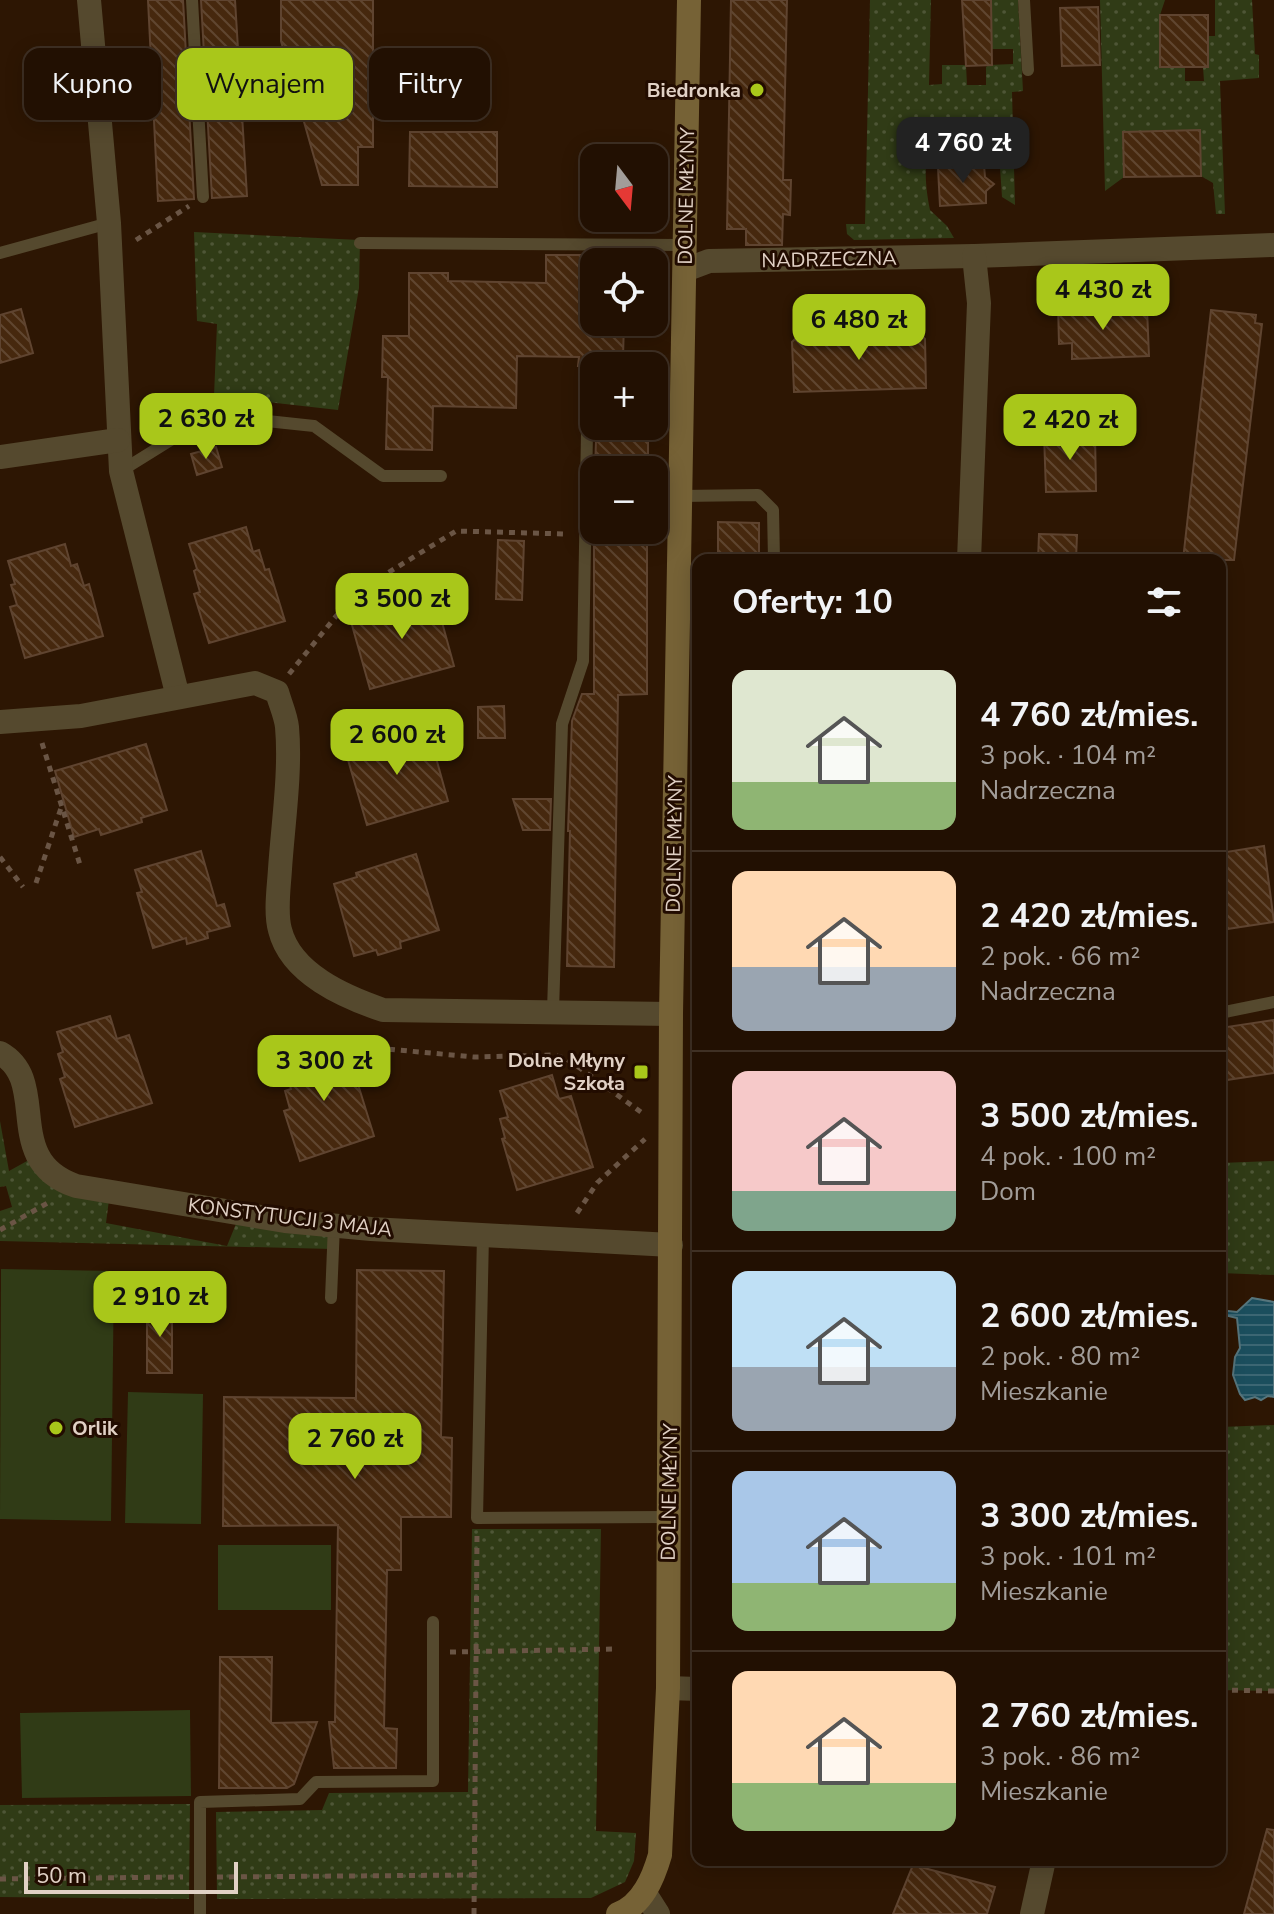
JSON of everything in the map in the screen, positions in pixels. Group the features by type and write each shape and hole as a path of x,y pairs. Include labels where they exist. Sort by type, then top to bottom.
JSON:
{"street":[{"path":"89,0 109,223 121,471 178,697"},
{"name":"DOLNE MŁYNY","path":"630,1905 654,1875 660,1855 668,1688 671,1014 689,0"},
{"name":"NADRZECZNA","path":"685,270 709,261 974,256 1274,245"},
{"path":"969,554 979,303 974,256"},
{"path":"0,457 118,440"},
{"path":"0,722 81,716 255,683 277,692 287,724 288,756 279,887 280,930 291,953 315,978 344,995 383,1010 671,1014"},
{"name":"KONSTYTUCJI 3 MAJA","path":"0,1053 15,1065 19,1073 32,1145 41,1165 55,1180 270,1218 334,1225 671,1245"},
{"path":"668,1688 692,1689"},
{"path":"1032,1914 1043,1866"},
{"path":"630,1905 658,1914"}],"lane":[{"path":"192,0 203,197"},
{"path":"1024,0 1028,70"},
{"path":"0,253 109,223"},
{"path":"360,243 685,245"},
{"path":"121,471 211,415 314,426 383,476 441,476"},
{"path":"668,415 680,415"},
{"path":"680,496 758,495 773,510 774,554"},
{"path":"553,1011 562,724 583,661 584,544"},
{"path":"1226,1012 1274,1002"},
{"path":"331,1298 334,1225"},
{"path":"483,1235 477,1518 668,1517"},
{"path":"200,1914 200,1802 300,1799 316,1782 433,1781 433,1622"}],"path":[{"path":"136,240 203,197"},
{"path":"277,692 300,658 355,593 456,531 580,535"},
{"path":"39,732 81,868"},
{"path":"36,883 61,805"},
{"path":"0,857 23,887"},
{"path":"365,1047 474,1057 553,1055 565,1058 649,1118"},
{"path":"573,1219 597,1183 637,1143 649,1136"},
{"path":"0,1230 76,1186"},
{"path":"474,1914 477,1518"},
{"path":"433,1652 614,1649"},
{"path":"1226,1690 1274,1691"},
{"path":"0,1879 474,1875"}],"green space":[{"path":"870,0 931,0 929,85 942,84 942,65 966,65 967,85 986,85 986,67 1013,64 1013,49 991,49 991,0 1018,0 1023,91 1012,92 1015,205 1002,197 998,138 994,131 974,120 965,119 950,124 937,136 929,152 926,178 930,210 947,226 954,238 854,240 847,234 846,224 865,224"},
{"path":"1100,0 1165,0 1160,15 1160,66 1185,67 1185,81 1204,81 1203,67 1208,66 1209,36 1215,36 1215,0 1252,0 1259,78 1220,81 1225,214 1216,214 1213,183 1201,176 1200,131 1123,132 1124,177 1105,191"},
{"path":"194,232 360,240 359,288 338,410 214,396 217,324 197,321"},
{"path":"0,1121 9,1171 36,1156 110,1192 106,1223 227,1246 240,1214 334,1225 332,1249 0,1241 0,1211 12,1207 6,1186 0,1187"},
{"path":"1274,1161 1274,1275 1226,1273 1226,1163"},
{"name":"Orlik","path":"1,1269 114,1271 111,1521 0,1519"},
{"path":"128,1392 203,1394 201,1524 125,1523"},
{"path":"1274,1425 1274,1691 1226,1690 1226,1427"},
{"path":"472,1529 601,1529 596,1831 636,1833 634,1861 625,1882 591,1898 217,1899 216,1812 322,1810 329,1793 468,1792"},
{"path":"218,1545 331,1545 331,1610 218,1610"},
{"path":"190,1710 191,1796 22,1798 20,1713"},
{"path":"190,1804 189,1899 0,1897 0,1805"}],"water":[{"path":"1252,1298 1274,1302 1274,1397 1245,1400 1240,1394 1233,1375 1235,1357 1240,1348 1237,1318 1226,1315 1226,1311 1237,1312"}],"building":[{"path":"148,0 183,0 186,48 177,48 177,120 190,120 194,199 158,201 154,120 161,120 161,48 150,48"},
{"path":"201,0 235,0 238,48 204,48"},
{"path":"281,0 373,0 369,120 373,120 373,147 358,147 358,185 322,185 303,120 353,120 353,48 283,48"},
{"name":"Biedronka","path":"731,0 787,0 783,180 791,180 790,215 783,214 782,245 746,245 746,229 727,229"},
{"path":"962,0 991,0 992,65 966,66"},
{"path":"1098,7 1100,65 1062,66 1060,8"},
{"path":"1160,15 1208,15 1208,67 1160,67"},
{"path":"208,120 242,120 247,196 212,198"},
{"path":"1200,130 1201,176 1124,177 1123,132"},
{"path":"410,132 497,132 497,187 409,186"},
{"path":"984,165 985,177 994,184 986,191 986,203 940,206 938,168"},
{"path":"546,255 580,255 580,336 624,336 623,352 580,352 580,366 579,357 517,356 516,408 433,406 432,450 386,449 388,377 382,377 383,336 409,336 409,273 448,273 448,281 546,283"},
{"path":"1086,303 1086,312 1147,309 1149,356 1072,359 1072,343 1059,344 1058,304"},
{"path":"21,309 33,353 0,363 0,315"},
{"path":"1211,310 1256,315 1255,323 1262,324 1234,560 1226,560 1226,554 1184,554"},
{"path":"913,326 925,339 926,388 794,392 792,342 804,330 813,338 838,337 843,332 874,331 878,336 905,335"},
{"path":"1095,433 1096,491 1046,492 1044,434"},
{"path":"596,441 648,441 648,456 595,456"},
{"path":"216,447 222,467 197,475 191,454"},
{"path":"718,522 759,523 759,554 718,554"},
{"path":"246,527 253,552 259,550 265,570 269,569 285,621 209,643 194,594 200,592 189,544"},
{"path":"1039,534 1077,535 1076,554 1038,554"},
{"path":"498,540 524,541 522,600 496,599"},
{"path":"65,544 71,566 77,564 84,586 89,584 103,636 25,658 10,607 17,605 8,561"},
{"path":"594,544 647,544 647,694 618,695 614,967 567,966 572,721 582,694 594,694"},
{"path":"434,593 454,666 370,689 350,618 372,612 371,606 392,600 394,605"},
{"path":"504,706 505,738 478,738 478,707"},
{"path":"428,729 448,801 367,825 346,753"},
{"path":"146,744 167,810 101,835 99,829 74,837 55,771"},
{"path":"513,799 551,799 550,830 523,830"},
{"path":"1264,846 1274,922 1227,929 1226,852"},
{"path":"201,851 217,906 224,904 230,926 207,932 208,938 187,944 186,938 153,948 137,893 142,892 135,870"},
{"path":"416,854 439,930 400,942 401,948 378,955 376,950 354,956 334,884 357,877 356,873"},
{"path":"110,1016 117,1039 129,1035 152,1103 75,1127 60,1079 65,1077 58,1054 63,1052 57,1032"},
{"path":"1274,1020 1274,1073 1226,1080 1226,1027"},
{"path":"334,1043 341,1068 352,1065 374,1136 300,1161 284,1111 290,1109 285,1091 291,1089 282,1060"},
{"path":"552,1075 559,1099 571,1096 593,1167 517,1190 502,1139 505,1138 500,1119 508,1117 500,1091"},
{"path":"357,1270 444,1271 441,1437 452,1438 451,1517 401,1517 401,1570 387,1570 384,1728 397,1729 396,1768 334,1768 329,1722 335,1722 338,1525 223,1526 224,1397 356,1398"},
{"path":"147,1305 172,1305 172,1373 147,1373"},
{"path":"220,1657 272,1657 271,1723 317,1722 294,1784 287,1788 219,1788"},
{"path":"1267,1829 1274,1830 1274,1914 1244,1914"},
{"path":"913,1866 995,1887 987,1914 893,1914"}],"place":[{"name":"Biedronka","path":"757,90"},
{"name":"Dolne Młyny Szkoła","path":"641,1072"},
{"name":"Orlik","path":"56,1428"}]}
